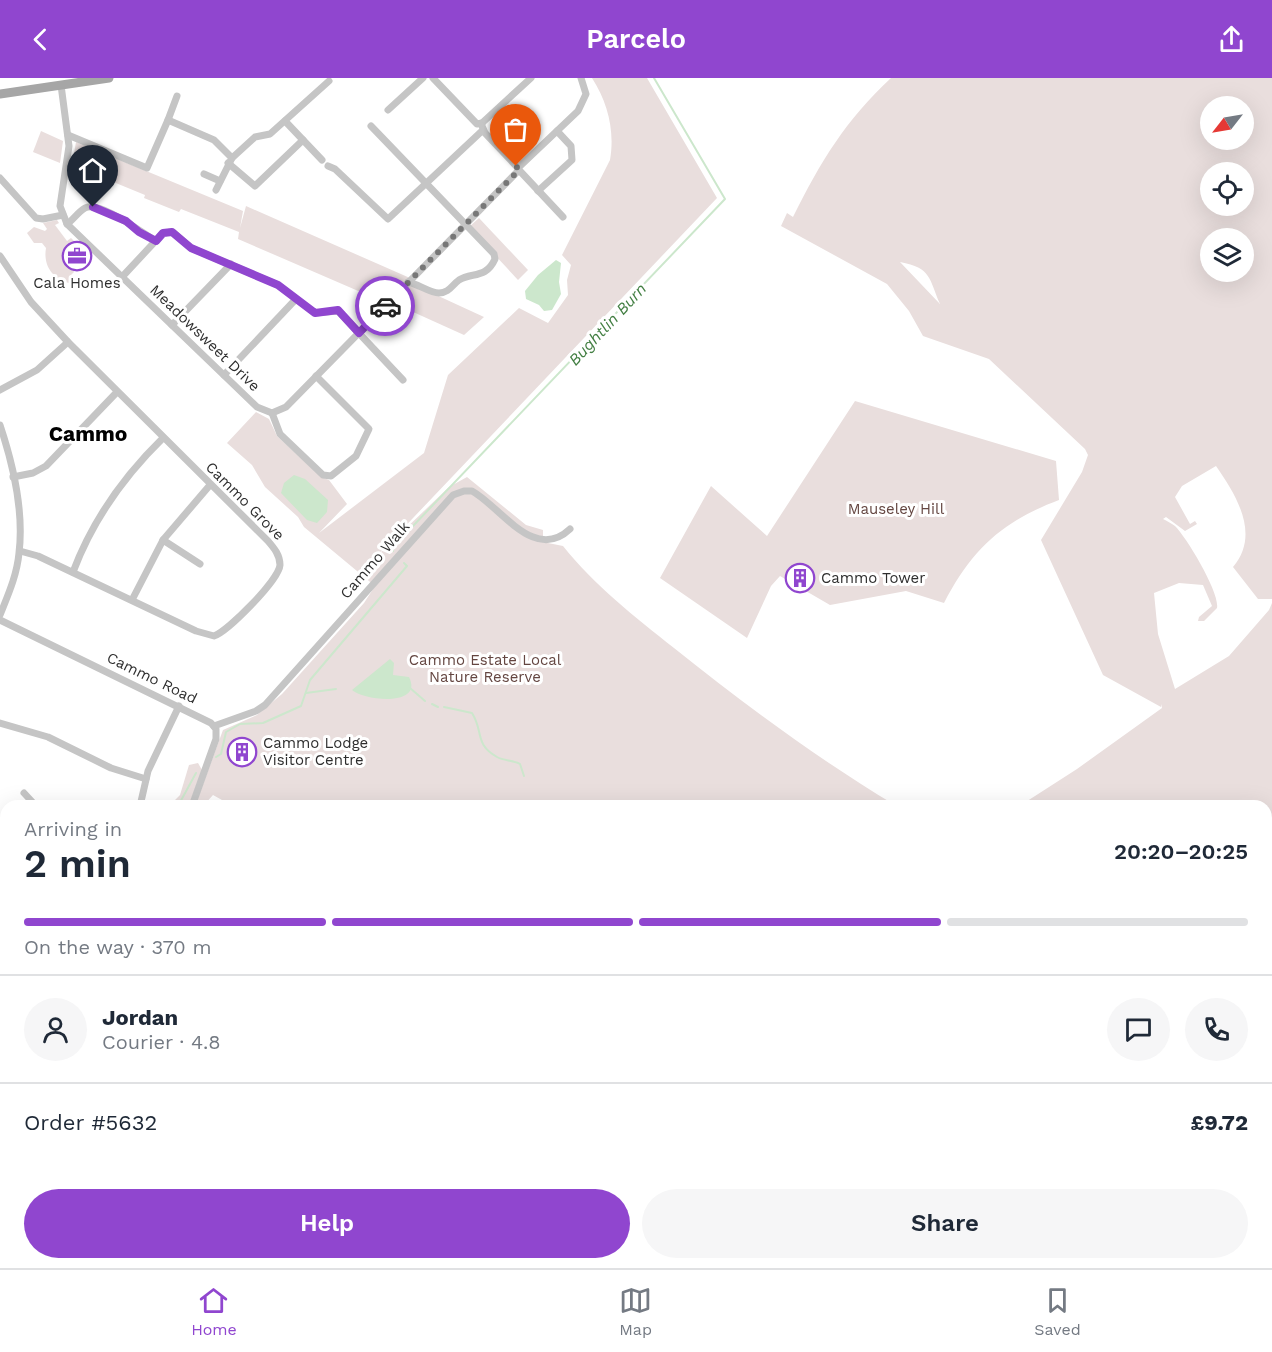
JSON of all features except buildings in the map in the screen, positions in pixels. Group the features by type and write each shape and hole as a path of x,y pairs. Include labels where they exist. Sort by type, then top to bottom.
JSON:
{"main road":[{"path":"0,94 109,78"}],"street":[{"path":"388,110 423,78"},
{"path":"433,78 477,124 482,126 563,217"},
{"path":"328,166 335,168 388,219 531,78"},
{"path":"316,376 369,429 352,461 331,476 324,475 280,434 272,413 286,407 316,376 359,333 408,282 582,105 586,94 580,78"},
{"path":"216,190 230,160 255,137 270,134 329,81"},
{"name":"Meadowsweet Drive","path":"61,85 69,146 61,200 67,224 257,407 272,413"},
{"path":"68,135 147,168 177,96"},
{"path":"168,120 214,140 255,186 303,141"},
{"path":"285,121 322,160"},
{"path":"371,126 494,254 494,263 481,274 463,278 447,291 438,293 408,282"},
{"path":"538,191 572,160 571,146 557,130"},
{"path":"204,174 220,181"},
{"path":"0,178 36,218 63,215"},
{"path":"67,224 83,209 93,207 126,221 139,232 156,241"},
{"path":"122,277 163,233 172,232 191,248 278,285 315,313 338,310 403,380"},
{"name":"Cammo Grove","path":"0,256 3,265 31,302 117,392 274,548 280,566 276,577 228,628 214,636 38,556 20,551"},
{"path":"172,325 231,264"},
{"path":"224,375 296,299"},
{"path":"0,390 46,363 68,342"},
{"path":"14,477 33,473 46,465 117,392"},
{"path":"0,425 14,477 20,551 11,589 0,615"},
{"path":"73,572 83,545 109,499 163,438"},
{"path":"132,600 164,540 210,485"},
{"name":"Cammo Walk","path":"214,726 256,711 265,705 424,524 453,495 472,491 535,539 557,538 570,529"},
{"path":"164,540 200,564"},
{"name":"Cammo Road","path":"0,621 179,706 214,726"},
{"path":"141,800 146,779 179,706"},
{"path":"0,723 48,737 111,768 146,779"},
{"path":"194,800 216,739 214,726"},
{"path":"24,792 31,800"}],"green space":[{"name":"Cammo Estate Local Nature Reserve","path":"592,78 647,78 717,198 376,557 449,487 467,477 526,525 543,530 543,542 563,546 616,600 727,690 810,750 887,800 222,800 213,795 208,800 197,800 223,730 257,715 282,694 364,603 375,586 304,527 298,517 265,487 252,465 227,443 256,412 269,419 277,436 321,477 329,480 347,504 319,533 424,453 448,375 519,308 548,323 568,295 567,280 571,265 562,255 610,160 611,128 602,97"},
{"path":"891,78 1272,78 1272,599 1258,599 1233,567 1241,554 1245,541 1245,528 1238,502 1216,466 1182,486 1175,497 1190,524 1195,521 1197,524 1185,531 1166,517 1163,519 1175,526 1194,553 1208,579 1217,601 1217,608 1204,621 1198,621 1199,617 1212,606 1203,585 1179,583 1154,593 1158,634 1175,689 1229,656 1269,610 1272,603 1272,800 1029,800 1077,769 1162,708 1161,704 1161,707 1103,675 1041,540 1082,472 1088,455 1085,449 989,359 923,336 909,311 887,284 781,226 787,213 793,217 814,178 847,126","holes":["900,262 924,271 928,276 940,304"]},
{"path":"41,131 63,141 60,163 33,152"},
{"path":"76,142 243,211 240,228 246,206 410,278 386,303 238,239 239,232 181,209 179,212 144,198 145,195 72,165"},
{"path":"479,218 528,270 518,280 469,227"},
{"path":"57,220 59,223 55,225 67,241 71,238 75,242 62,251 70,261 74,272 69,277 69,283 53,275 47,265 46,248 42,243 34,243 27,233 34,227 45,231 47,229 43,223"},
{"path":"408,282 484,317 464,335 391,302"},
{"name":"Mauseley Hill","path":"855,401 1056,461 1059,500 1021,517 991,539 966,567 944,603 906,591 830,605 780,576 771,586 747,638 660,578 711,486 767,536"},
{"path":"198,763 202,770 191,800 175,800 180,795 189,765"}],"shaded area":[{"path":"556,260 561,263 559,282 561,294 552,310 544,311 539,305 526,299 525,291 538,275"},
{"path":"294,475 305,479 328,500 327,512 317,523 307,520 281,493 284,483"},
{"path":"390,659 394,663 393,675 409,677 411,687 408,693 401,697 379,699 352,690"}],"waterway":[{"name":"Bughtlin Burn","path":"393,551 391,549 725,199 654,78"},
{"name":"Bughtlin Burn","path":"216,757 221,754 226,732 240,724 263,723 301,706 310,680 407,566 404,563"},
{"path":"410,688 425,701"},
{"path":"306,693 336,689"},
{"path":"432,704 438,707"},
{"path":"444,707 472,713 485,747 497,757 520,764 524,776"},
{"name":"Bughtlin Burn","path":"181,800 196,773"}],"way so far":[{"path":"385,306 519,170 516,166"}],"place":[{"name":"Cala Homes","path":"77,256"},
{"name":"Cammo Tower","path":"800,578"},
{"name":"Cammo Lodge Visitor Centre","path":"242,752"}],"district":[{"name":"Cammo","path":"88,434"}],"route":[{"path":"93,207 126,221 139,232 156,241 163,233 172,232 191,248 278,285 315,313 338,310 359,333 385,306"}]}
